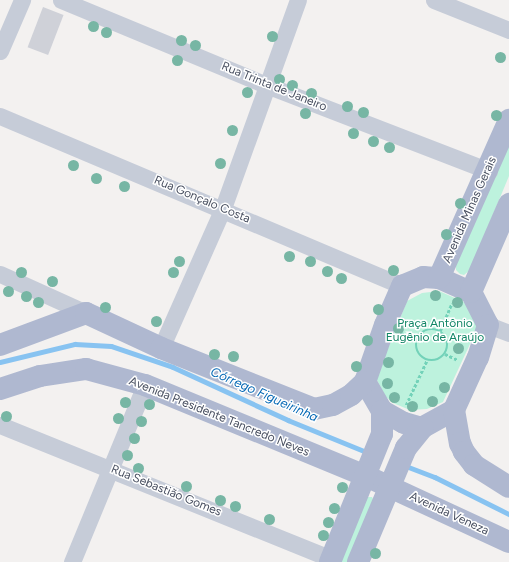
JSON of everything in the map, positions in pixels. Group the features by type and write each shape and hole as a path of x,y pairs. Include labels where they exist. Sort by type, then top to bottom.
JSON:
{"main road":[{"name":"Avenida Minas Gerais","path":"439,278 489,171 509,120"},
{"path":"463,295 509,204"},
{"path":"0,345 86,313 161,348 314,409 333,405 352,395 365,382 385,325 402,286 424,277 439,278 463,295 488,325 478,357 454,410 460,443 464,452 474,465 509,487"},
{"name":"Avenida Presidente Tancredo Neves","path":"0,389 40,376 86,369 144,385 388,486"},
{"path":"365,382 404,423 422,428"},
{"path":"358,562 388,486 406,448 422,428 454,410"},
{"path":"331,560 392,412"},
{"name":"Avenida Veneza","path":"388,486 509,542"}],"street":[{"path":"0,51 22,0"},
{"name":"Rua Trinta de Janeiro","path":"61,0 269,86 489,171"},
{"path":"161,348 223,208 269,86 298,0"},
{"path":"434,0 509,30"},
{"name":"Rua Gonçalo Costa","path":"0,116 223,208 402,286"},
{"path":"0,274 86,313"},
{"path":"488,325 509,333"},
{"path":"72,562 144,385"},
{"name":"Rua Sebastião Gomes","path":"0,425 110,468 331,560"}],"path":[{"path":"440,331 463,295"},
{"path":"392,412 427,360 442,357 447,349 447,339 440,331 426,330 417,340 417,349 427,360"},
{"path":"398,331 417,340"}],"green space":[{"path":"509,140 509,176 470,270 464,275 460,274 456,270 456,264"},
{"name":"Praça Antônio Eugênio de Araújo","path":"439,291 464,302 475,319 477,329 443,402 427,409 410,410 393,403 385,396 376,378 407,301 422,293"},
{"path":"365,497 372,497 374,501 351,562 338,562"}],"building":[{"path":"43,7 64,15 48,55 28,47"}],"waterway":[{"name":"Córrego Figueirinha","path":"0,362 75,344 111,346 173,367 288,420 369,453"},
{"name":"Córrego Figueirinha","path":"406,466 435,477 509,514"}]}
